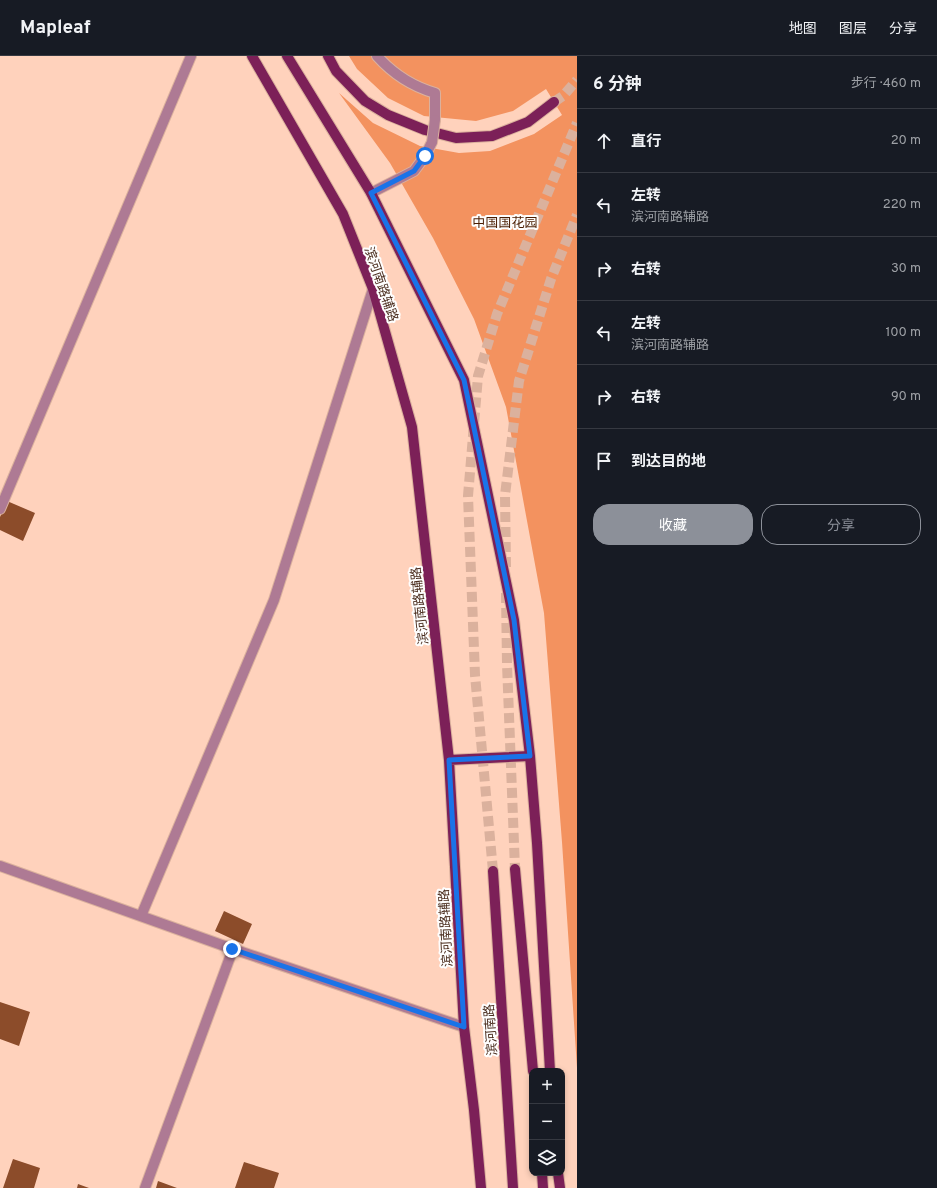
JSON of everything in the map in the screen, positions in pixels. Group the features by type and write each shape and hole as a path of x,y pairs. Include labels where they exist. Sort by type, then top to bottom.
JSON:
{"main road":[{"name":"滨河南路辅路","path":"252,56 343,214 373,289 412,427 449,760 464,1027 474,1110 481,1188"},
{"name":"滨河南路辅路","path":"287,56 371,193 464,380 514,620 530,756 538,851 550,1068"},
{"path":"328,56 336,71 366,101 388,115 425,130 456,138 492,136 528,122 554,102"},
{"path":"449,760 530,756"},
{"path":"515,869 533,1068"},
{"name":"滨河南路","path":"493,871 513,1188"},
{"path":"542,1176 543,1188"},
{"path":"558,1176 560,1188"}],"street":[{"path":"0,509 191,56"},
{"path":"371,193 414,171 425,156 432,142 435,120 435,92 412,84 398,76 377,56"},
{"path":"141,916 274,600 373,289"},
{"path":"0,866 232,949 464,1027"},
{"path":"145,1188 232,949"}],"green space":[{"name":"中国国花园","path":"349,56 577,56 577,1068 562,842 544,613 506,407 474,319 433,238 390,163 339,93 373,123 420,146 459,153 490,151 534,134 562,115 546,89 513,111 476,121 424,116 388,98 357,69"}],"building":[{"path":"7,501 35,513 23,541 0,530 0,517"},
{"path":"224,911 252,924 243,944 215,931"},
{"path":"0,1002 30,1012 19,1046 0,1039"},
{"path":"13,1159 40,1168 34,1188 3,1188"},
{"path":"244,1162 279,1173 274,1188 235,1188"},
{"path":"158,1181 177,1188 156,1188"},
{"path":"78,1184 89,1188 77,1188"}],"tunnel":[{"path":"554,102 563,96 577,80"},
{"path":"493,871 475,675 468,496 478,376 497,314 577,123"},
{"path":"506,567 505,495 519,381 551,279 577,215"},
{"path":"506,593 507,664 515,869"}],"route":[{"path":"232,949 464,1027 449,760 530,756 514,620 464,380 371,193 414,171 425,156"}]}
